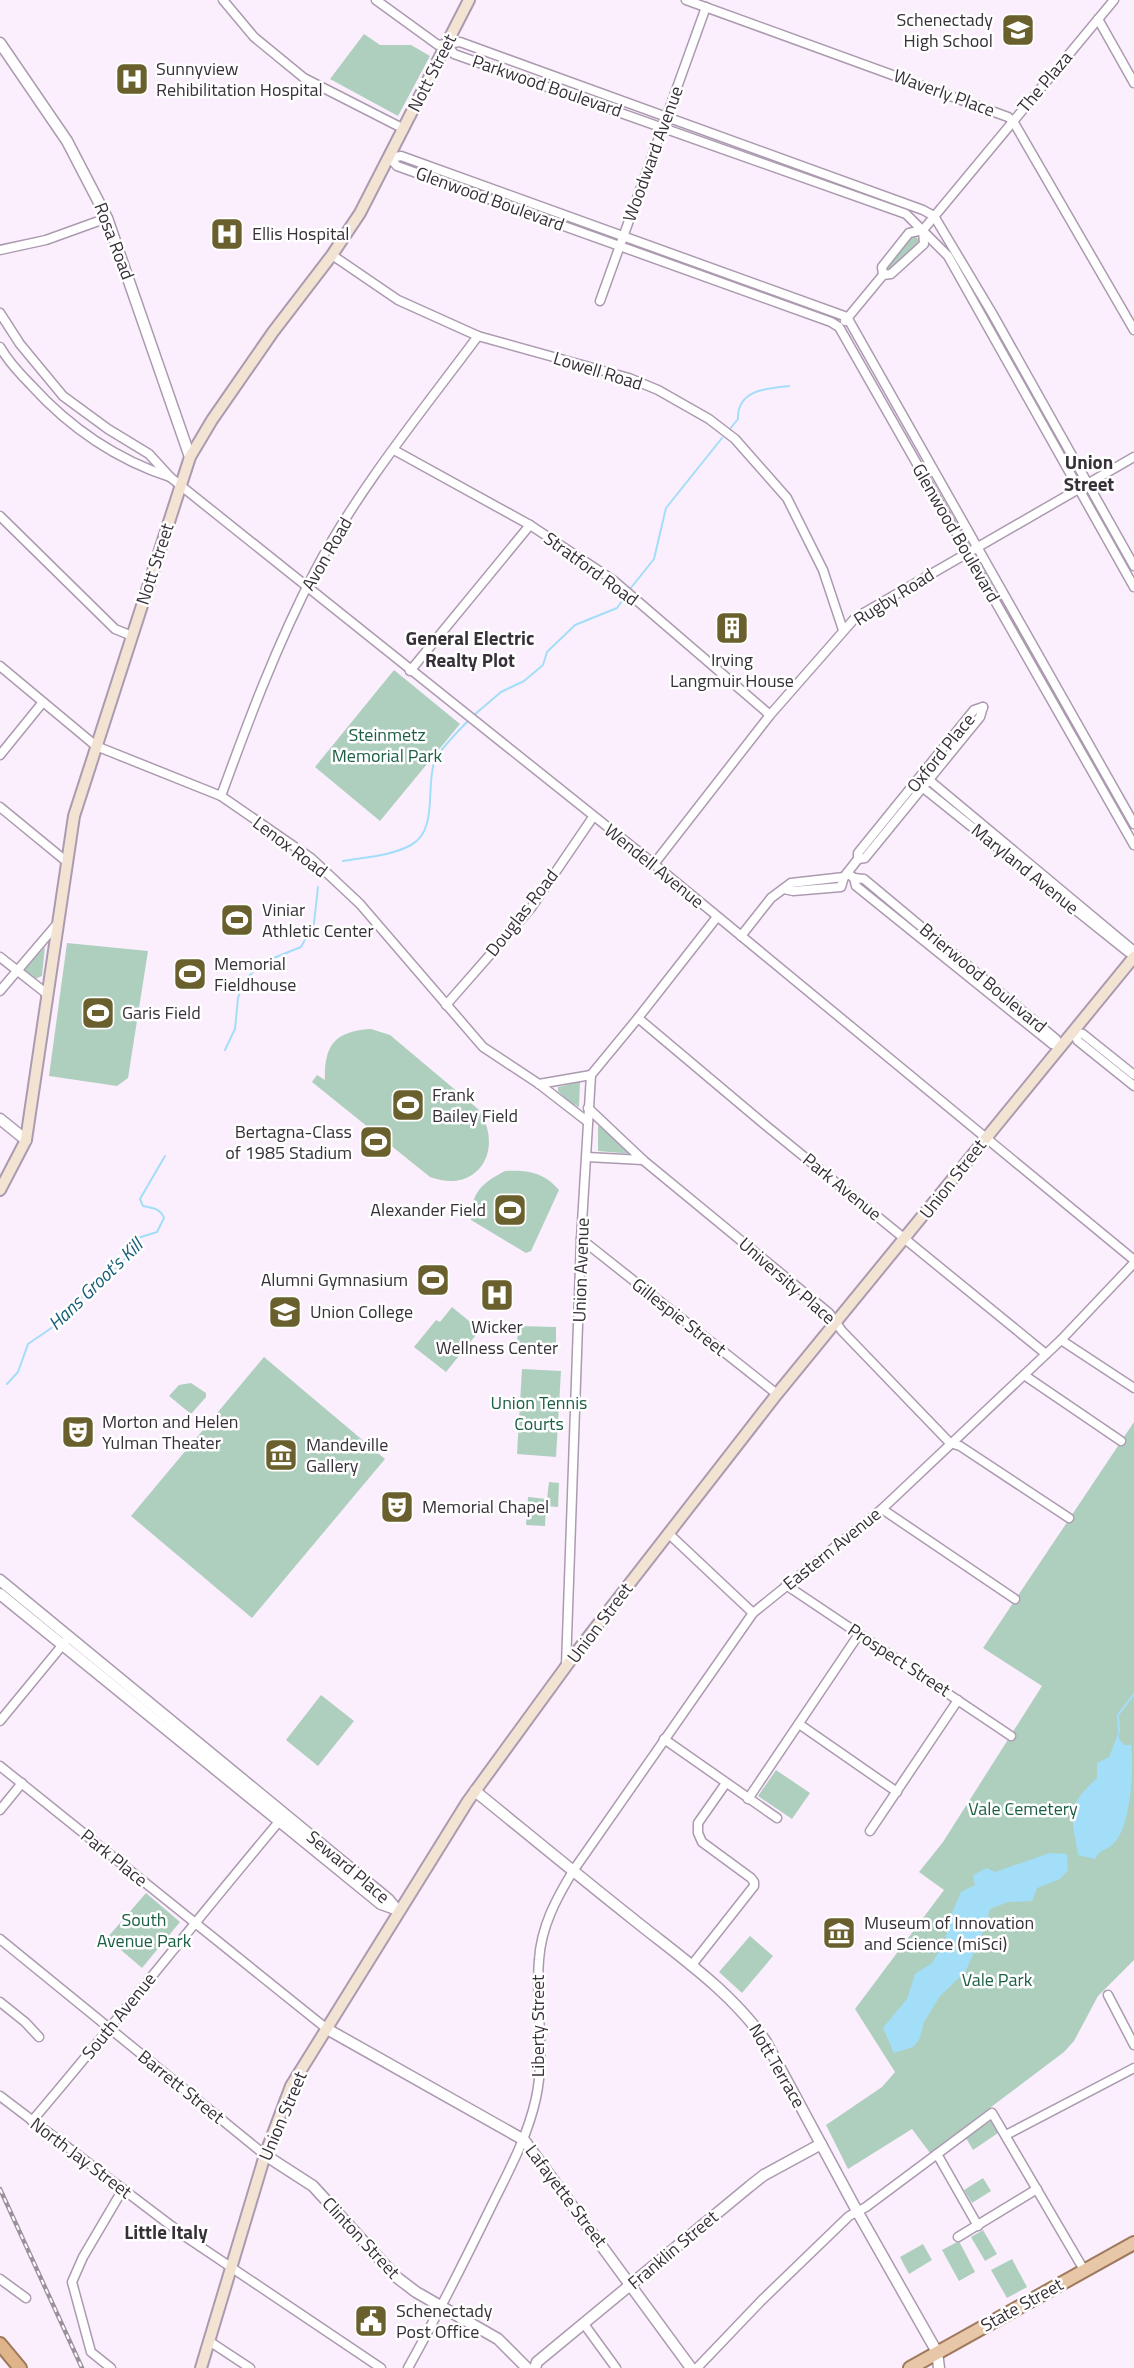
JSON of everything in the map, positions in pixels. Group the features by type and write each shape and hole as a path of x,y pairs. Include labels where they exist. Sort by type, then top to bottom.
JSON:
{"highway":[{"path":"0,2344 20,2368"}],"main road":[{"name":"Nott Street","path":"0,1190 26,1140 74,816 190,457 212,420 273,332 332,255 360,213 469,0"},
{"name":"Union Street","path":"201,2368 265,2155 292,2086 398,1911 475,1791 566,1666 777,1394 1134,954"},
{"name":"State Street","path":"910,2368 1134,2243"}],"street":[{"path":"223,0 254,37 304,78 404,129"},
{"path":"376,0 438,46 447,45"},
{"name":"Waverly Place","path":"687,0 995,112 1013,121 1134,330"},
{"name":"The Plaza","path":"883,275 882,267 909,233 923,230 1114,0"},
{"name":"Woodward Avenue","path":"600,301 706,7"},
{"path":"1098,19 1134,83"},
{"name":"Parkwood Boulevard","path":"1134,566 1083,486 948,256 906,214 454,54 447,45 460,42 934,216 992,313 1083,486 1134,587"},
{"name":"Rosa Road","path":"0,44 67,141 107,218 190,457"},
{"name":"Glenwood Boulevard","path":"390,158 401,156 848,317 1134,824"},
{"name":"Glenwood Boulevard","path":"390,158 397,166 839,327 1134,845"},
{"path":"0,250 46,240 107,218"},
{"name":"The Plaza","path":"839,327 883,275 891,274 924,244 923,230"},
{"name":"Lowell Road","path":"332,255 398,300 478,336 629,378 658,390 709,419 735,439 787,498 823,570 843,630"},
{"name":"Wendell Avenue","path":"0,313 20,344 63,396 108,429 149,454 170,477 654,864 1134,1262"},
{"name":"Avon Road","path":"221,796 270,664 307,587 345,520 478,336"},
{"path":"1,353 20,344"},
{"name":"Wendell Avenue","path":"1,353 41,396 83,434 139,467 170,477"},
{"name":"Stratford Road","path":"394,450 530,525 613,580 770,715"},
{"name":"Rugby Road","path":"654,864 770,715 855,618 1134,457"},
{"path":"0,516 115,629 132,636"},
{"path":"410,671 530,525"},
{"name":"Lenox Road","path":"0,666 96,746 221,796 311,858 360,904 483,1046 588,1122"},
{"path":"0,755 43,702"},
{"name":"Oxford Place","path":"741,936 771,898 783,889 793,891 841,887 858,859 858,853 920,785 980,718 983,707 974,710 927,777"},
{"name":"Maryland Avenue","path":"927,777 1134,954"},
{"name":"Maryland Avenue","path":"920,785 1128,952 1134,954"},
{"path":"0,807 67,863"},
{"name":"Douglas Road","path":"446,1006 531,908 593,817"},
{"name":"Brierwood Boulevard","path":"849,876 856,886 1052,1044 1061,1047"},
{"path":"539,1084 591,1075 717,917"},
{"path":"0,991 57,924"},
{"path":"0,957 47,994"},
{"name":"Park Avenue","path":"638,1018 1046,1354"},
{"path":"1073,1032 1084,1034 1134,1075"},
{"path":"1073,1032 1078,1041 1134,1086"},
{"name":"Union Avenue","path":"566,1666 581,1239 591,1075"},
{"name":"University Place","path":"588,1108 643,1160 829,1313 842,1331 950,1443 960,1446 1069,1518"},
{"path":"0,1119 26,1140"},
{"path":"587,1157 643,1160"},
{"name":"Gillespie Street","path":"581,1239 777,1394"},
{"name":"Eastern Avenue","path":"573,1871 753,1613 882,1508 1061,1340 1134,1262"},
{"path":"1061,1340 1134,1388"},
{"path":"1024,1375 1121,1441"},
{"path":"882,1508 1015,1599"},
{"path":"668,1533 753,1613"},
{"name":"Seward Place","path":"0,1580 282,1818"},
{"name":"Prospect Street","path":"786,1585 1011,1736"},
{"name":"Seward Place","path":"0,1594 61,1646 388,1899 398,1911"},
{"path":"748,1799 859,1634"},
{"path":"0,1721 70,1637"},
{"path":"870,1831 958,1700"},
{"path":"799,1724 897,1792"},
{"path":"664,1739 777,1818"},
{"name":"Park Place","path":"0,1766 327,2029"},
{"path":"0,1810 22,1783"},
{"path":"691,1966 754,1882 702,1842 698,1833 698,1823 726,1783"},
{"name":"Nott Terrace","path":"475,1791 691,1966 734,2002 752,2022 766,2042 937,2352"},
{"name":"South Avenue","path":"32,2121 282,1818"},
{"name":"Liberty Street","path":"408,2368 442,2307 524,2140 540,2072 539,1958 549,1916 573,1871"},
{"name":"Barrett Street","path":"0,1939 265,2155"},
{"path":"1108,1995 1134,2045"},
{"path":"0,2002 39,2037"},
{"name":"Lafayette Street","path":"327,2029 524,2140 691,2368"},
{"path":"1006,2135 1134,2068"},
{"name":"North Jay Street","path":"0,2096 203,2249 381,2368"},
{"path":"697,2368 816,2246 857,2211 992,2113 1084,2270"},
{"name":"Franklin Street","path":"535,2368 537,2362 765,2175 821,2144"},
{"path":"937,2154 978,2225"},
{"name":"Clinton Street","path":"265,2155 304,2178 395,2276 498,2339 527,2368"},
{"path":"111,2368 91,2352 72,2282 83,2257 123,2189"},
{"path":"958,2237 1037,2189"},
{"path":"0,2278 26,2298"},
{"path":"584,2324 616,2368"},
{"path":"209,2341 250,2368"},
{"path":"937,2352 939,2368"}],"green space":[{"path":"364,34 380,45 411,45 430,56 398,116 330,79"},
{"path":"913,234 919,240 918,244 885,273 885,269"},
{"name":"Steinmetz Memorial Park","path":"394,670 460,724 380,821 315,767"},
{"name":"Garis Field","path":"67,943 148,951 128,1078 117,1086 49,1076"},
{"path":"45,947 42,976 35,979 24,970"},
{"path":"371,1029 390,1035 478,1109 486,1124 488,1153 473,1174 461,1180 447,1181 430,1177 312,1082 317,1075 325,1080 327,1058 334,1042 348,1033"},
{"path":"580,1082 579,1107 568,1101 558,1091 558,1087"},
{"path":"598,1125 632,1154 598,1151"},
{"name":"Alexander Field","path":"505,1171 535,1173 559,1190 531,1251 526,1253 471,1220 473,1202 479,1190"},
{"path":"452,1307 480,1330 446,1372 414,1347 436,1320 440,1322"},
{"path":"518,1326 556,1327 556,1347 517,1346"},
{"path":"264,1357 385,1459 252,1618 131,1516"},
{"name":"Union Tennis Courts","path":"522,1369 561,1371 556,1457 517,1454"},
{"path":"191,1383 206,1393 206,1397 191,1414 169,1396 179,1385"},
{"name":"Vale Park","path":"1134,1422 1134,1960 1098,1996 1074,2041 1064,2052 930,2153 912,2129 848,2169 826,2125 882,2087 895,2072 855,2009 944,1890 919,1872 943,1842 1042,1686 983,1648"},
{"path":"549,1482 559,1483 558,1507 546,1506 545,1526 526,1525 528,1497 547,1499"},
{"path":"321,1695 354,1721 318,1766 286,1740"},
{"path":"776,1770 810,1793 792,1819 758,1796"},
{"name":"South Avenue Park","path":"146,1893 180,1922 142,1968 107,1938"},
{"path":"750,1936 773,1956 742,1993 719,1972"},
{"path":"991,2121 998,2133 973,2150 966,2138"},
{"path":"983,2178 991,2191 972,2203 964,2190"},
{"path":"983,2230 997,2254 985,2261 971,2237"},
{"path":"959,2241 975,2272 959,2281 942,2250"},
{"path":"923,2244 932,2260 909,2274 900,2257"},
{"path":"1012,2259 1027,2287 1007,2298 991,2270"}],"water":[{"path":"1119,1732 1119,1739 1124,1745 1131,1745 1132,1755 1130,1795 1125,1822 1115,1842 1095,1859 1078,1855 1073,1821 1075,1805 1097,1778 1097,1763 1109,1757"},
{"path":"1050,1853 1067,1854 1068,1870 1060,1879 1037,1888 1032,1901 1008,1902 990,1909 981,1938 965,1972 940,1996 913,2047 894,2053 883,2028 907,1999 915,1974 932,1963 945,1941 950,1918 961,1892 975,1885 973,1875 987,1868 995,1872"}],"waterway":[{"name":"Hans Groot's Kill","path":"730,429 738,419 742,402 748,396 763,390 789,386"},
{"name":"Hans Groot's Kill","path":"630,589 654,559 666,508 722,438"},
{"name":"Hans Groot's Kill","path":"474,715 501,692 524,681 543,665 547,652 575,625 617,608 627,594"},
{"name":"Hans Groot's Kill","path":"343,861 395,852 420,838 428,818 435,760 470,719"},
{"name":"Hans Groot's Kill","path":"225,1050 235,1029 238,998 243,983 261,963 301,947 314,923 318,887"},
{"name":"Hans Groot's Kill","path":"7,1384 18,1372 28,1344 66,1318 75,1304 96,1283 121,1265 138,1238 157,1232 164,1218 155,1209 143,1206 140,1199 165,1156"},
{"path":"1119,1732 1118,1715 1134,1694"}],"railway":[{"path":"0,2189 82,2368"}],"place":[{"name":"Schenectady High School","path":"1018,30"},
{"name":"Sunnyview Rehibilitation Hospital","path":"132,79"},
{"name":"Ellis Hospital","path":"227,234"},
{"name":"Irving Langmuir House","path":"732,628"},
{"name":"Viniar Athletic Center","path":"237,920"},
{"name":"Memorial Fieldhouse","path":"190,974"},
{"name":"Garis Field","path":"98,1013"},
{"name":"Frank Bailey Field","path":"408,1105"},
{"name":"Bertagna-Class of 1985 Stadium","path":"376,1142"},
{"name":"Alexander Field","path":"510,1210"},
{"name":"Alumni Gymnasium","path":"433,1280"},
{"name":"Wicker Wellness Center","path":"497,1295"},
{"name":"Union College","path":"285,1312"},
{"name":"Morton and Helen Yulman Theater","path":"78,1432"},
{"name":"Mandeville Gallery","path":"281,1455"},
{"name":"Memorial Chapel","path":"397,1507"},
{"name":"Museum of Innovation and Science (miSci)","path":"839,1933"},
{"name":"Schenectady Post Office","path":"371,2321"}],"district":[{"name":"Union Street","path":"1089,473"},
{"name":"General Electric Realty Plot","path":"470,649"},
{"name":"Little Italy","path":"166,2232"}],"park label":[{"name":"Vale Cemetery","path":"1023,1809"}]}
